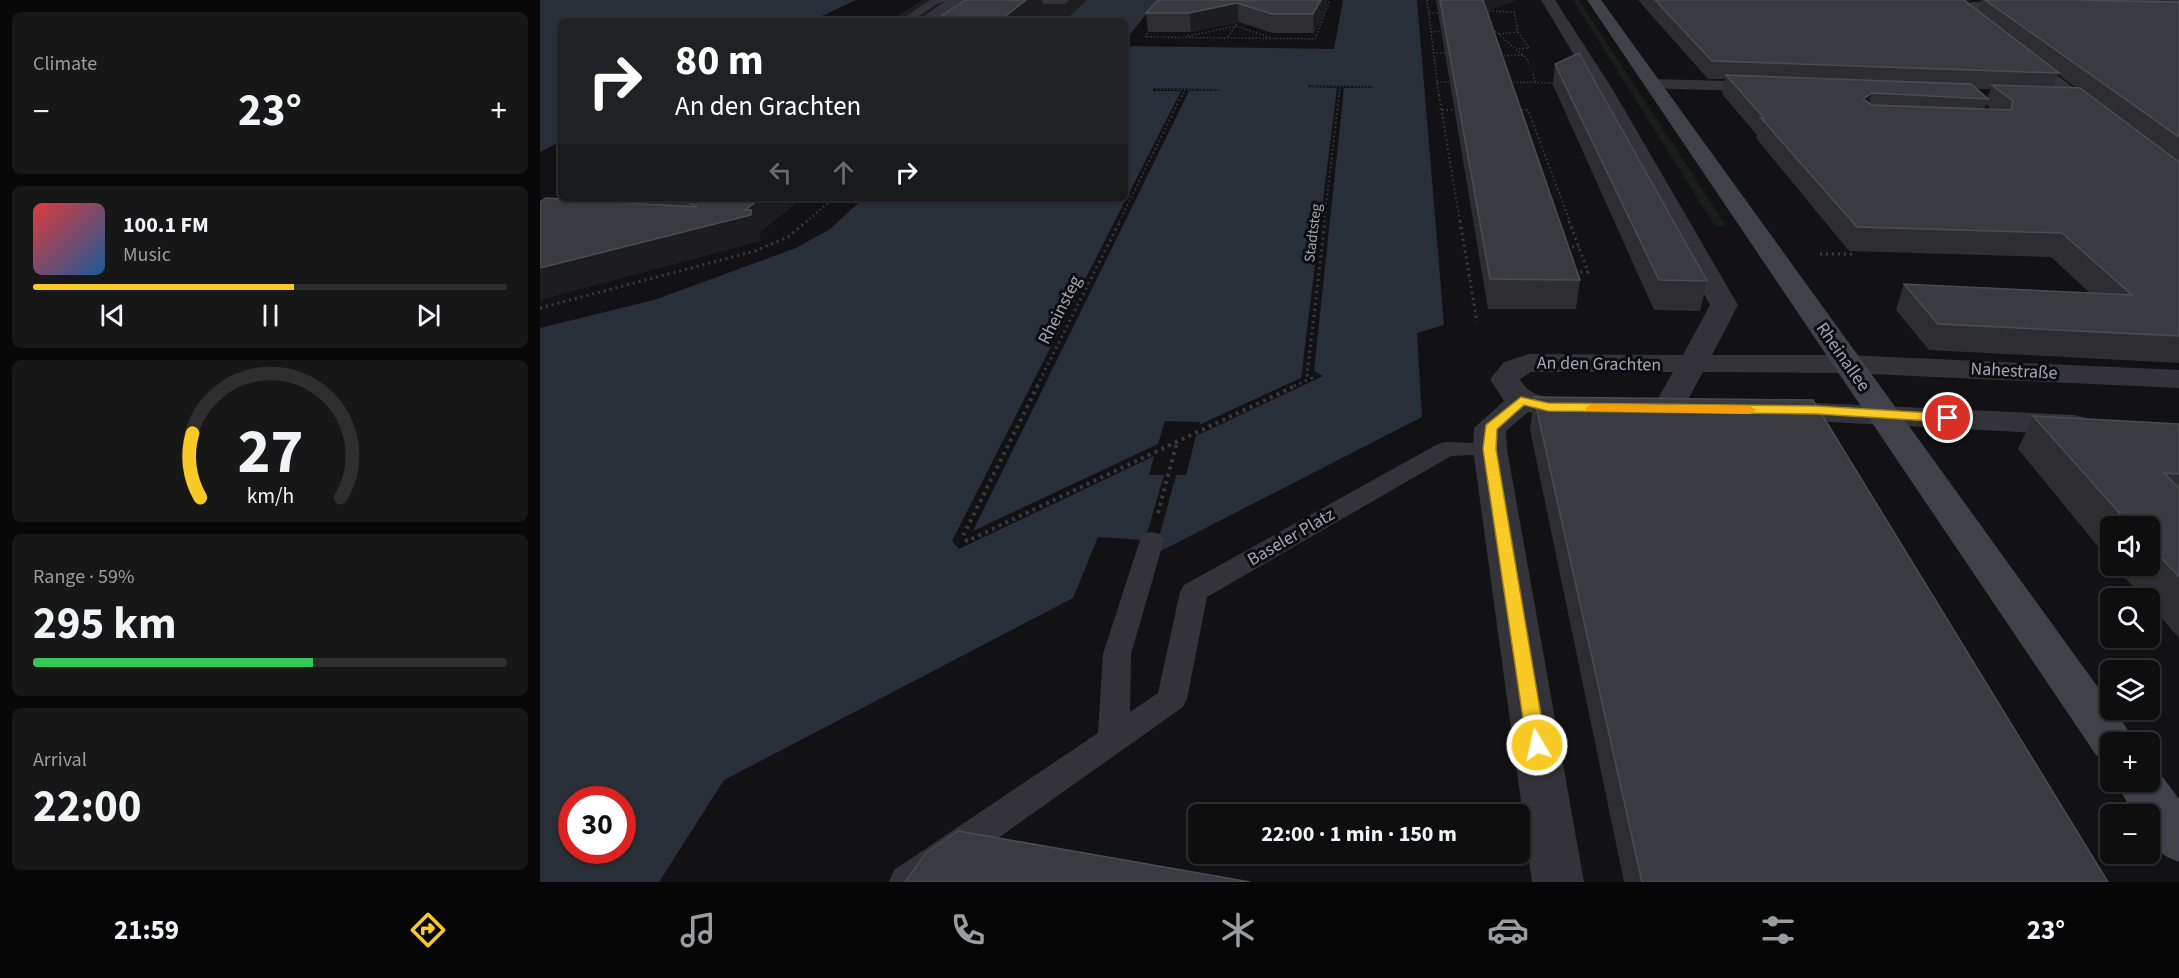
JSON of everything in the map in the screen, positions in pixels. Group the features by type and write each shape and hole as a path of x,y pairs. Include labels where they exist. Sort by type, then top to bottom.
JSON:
{"main road":[{"name":"Rheinallee","path":"1594,0 2105,732"},
{"path":"2146,792 2179,839"}],"street":[{"path":"929,18 956,0"},
{"path":"1548,0 1600,84 1724,305 1692,365"},
{"path":"1951,3 2042,8"},
{"path":"1951,3 2115,128"},
{"path":"1653,84 1780,88"},
{"path":"2045,98 2079,100"},
{"name":"An den Grachten","path":"1521,401 1509,392 1505,379 1515,367 1529,363 1848,364"},
{"name":"Nahestraße","path":"1848,364 2179,379"},
{"name":"An den Grachten","path":"1668,409 1692,365"},
{"path":"1558,882 1490,449 1490,428 1521,401 1548,407 1602,408"},
{"path":"1635,408 1703,409"},
{"path":"1749,410 1883,414 2102,426"}],"lane":[{"path":"909,18 935,1 944,0"},
{"path":"996,0 1064,1"},
{"name":"Baseler Platz","path":"1113,741 1172,699 1194,592 1446,449 1490,449"},
{"path":"907,882 1113,741 1117,654 1151,540"}],"path":[{"path":"1151,28 1145,37 1315,39 1329,0"},
{"path":"1427,0 1437,81 1477,322"},
{"path":"1480,11 1514,12 1518,33 1529,48 1517,49"},
{"path":"1489,11 1488,25 1524,55 1530,65"},
{"path":"1429,13 1444,13"},
{"path":"1227,38 1238,22"},
{"path":"1179,38 1236,26 1275,39"},
{"path":"1431,32 1447,31"},
{"path":"1494,36 1518,33"},
{"path":"1433,53 1450,53"},
{"path":"1490,57 1524,55"},
{"path":"1533,74 1536,83"},
{"path":"1437,81 1459,82"},
{"path":"1503,82 1600,84"},
{"path":"1311,86 1372,87"},
{"name":"Stadtsteg","path":"1177,442 1312,378 1307,375 1340,86"},
{"path":"1156,89 1218,90"},
{"name":"Rheinsteg","path":"1177,442 967,541 963,536 1185,90"},
{"path":"1442,110 1463,110"},
{"path":"1506,110 1528,110 1588,272 1567,272"},
{"path":"540,308 755,251 788,237 830,201"},
{"path":"1558,247 1579,247"},
{"path":"1820,254 1852,254"},
{"path":"1151,540 1177,442"}],"shaded area":[{"path":"540,0 856,0 817,18 558,18 558,143 540,152"},
{"path":"923,0 1087,0 1067,18 894,18"},
{"path":"1087,0 1157,0 1128,37 1128,18 1067,18"},
{"path":"1343,0 1417,0 1444,325 1417,333 1422,417 1153,555 1158,541 1098,537 1073,598 724,780 659,882 540,882 540,328 654,300 796,248 830,229 861,201 1128,201 1128,46 1334,49"},
{"path":"1573,0 1579,0 1726,226 1715,226"}],"pier":[{"path":"1309,85 1373,86 1373,88 1344,88 1314,371 1323,376 1196,436 1186,475 1176,475 1158,541 1145,540 1164,475 1149,475 1154,456 959,549 952,541 1125,201 1128,201 1128,195 1181,91 1153,91 1154,88 1219,89 1218,91 1189,91 973,531 1158,444 1165,421 1200,422 1199,425 1301,378 1337,88 1308,87"}],"building":[{"path":"965,0 1026,0 1003,18 938,18"},
{"path":"1158,0 1321,0 1313,14 1272,14 1237,3 1189,13 1146,13"},
{"path":"1440,0 1483,0 1580,280 1490,279"},
{"path":"1655,0 1964,0 2059,73 1712,61"},
{"path":"1985,0 2179,2 2179,137"},
{"path":"1579,53 1707,281 1659,280 1555,64"},
{"path":"1726,75 1971,84 1988,99 1872,93 1863,99 1872,105 2011,110 2013,101 1992,85 2080,88 2179,162 2179,336 1938,324 1904,284 2132,295 2062,233 1857,227"},
{"path":"546,198 558,199 558,201 697,207 686,201 757,201 745,210 751,210 751,215 540,268 540,202"},
{"path":"1534,397 1813,400 2108,882 1642,882"},
{"path":"2033,416 2179,424 2179,474 2164,473 2179,488 2179,577 2160,557 2160,516 2122,516"},
{"path":"958,831 1250,882 905,882 926,853"}],"slow traffic":[{"path":"1592,408 1750,410"}],"route":[{"path":"1537,745 1490,449 1490,428 1521,401 1548,407 1817,410 1948,418"}]}
